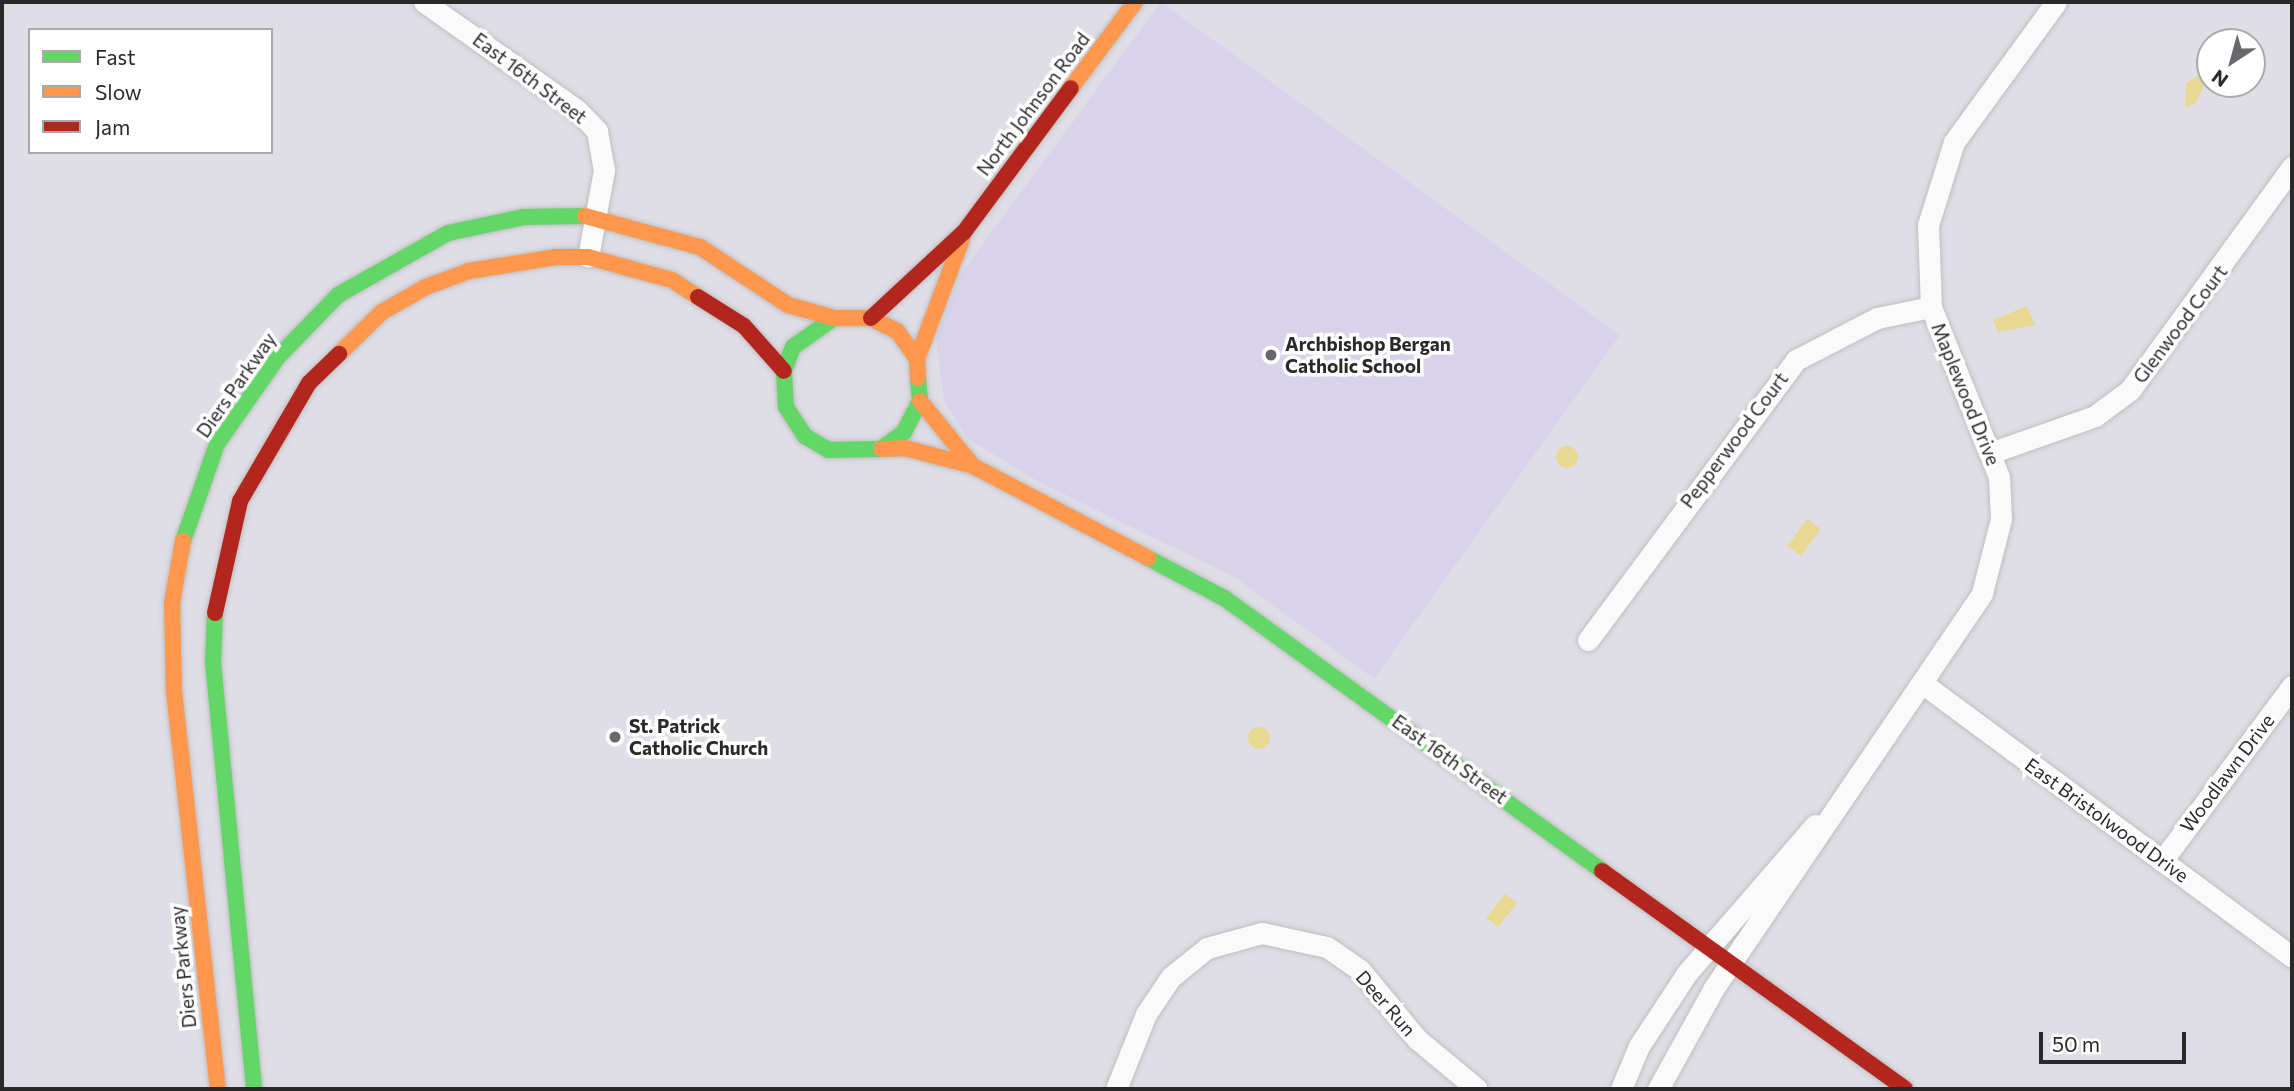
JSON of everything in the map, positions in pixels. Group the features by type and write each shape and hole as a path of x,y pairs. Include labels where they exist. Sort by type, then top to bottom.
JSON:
{"main road":[{"name":"North Johnson Road","path":"871,318 964,232 1135,2"},
{"name":"Diers Parkway","path":"218,1089 174,691 172,603 183,540 217,444 278,357 371,271 486,222 597,216 700,247 788,305 834,318"},
{"name":"North Johnson Road","path":"917,359 964,232"},
{"path":"254,1089 213,662 218,579 240,501 309,383 382,313 469,271 588,257 672,280 703,298 744,326 784,371"},
{"path":"834,318 871,318 898,332 917,359 920,401 904,432 881,449 849,454 805,436 786,407 784,371 810,329 834,318"},
{"name":"East 16th Street","path":"920,401 973,466"},
{"name":"East 16th Street","path":"881,449 905,448 973,466 1224,598 1905,1089"}],"street":[{"name":"East 16th Street","path":"424,2 578,110 597,131 604,160 597,216 588,257"},
{"name":"Maplewood Drive","path":"1658,1089 1688,1029 1799,870 1827,814 1975,610 1994,558 2001,519 1993,452 1931,307 1926,268 1935,185 1954,142 2056,2"},
{"name":"Glenwood Court","path":"1993,452 2095,416 2130,390 2292,167"},
{"name":"Pepperwood Court","path":"1588,640 1796,360 1877,318 1931,307"},
{"name":"East Bristolwood Drive","path":"1922,683 2292,957"},
{"name":"Woodlawn Drive","path":"2162,861 2292,686"},
{"name":"Maplewood Drive","path":"1621,1089 1662,1007 1781,857 1827,814"},
{"name":"Deer Run","path":"1116,1089 1146,1014 1171,977 1207,948 1262,933 1327,947 1360,970 1418,1039 1477,1089"}],"shaded area":[{"name":"Archbishop Bergan Catholic School","path":"1161,2 1620,335 1374,679 1236,578 1037,481 967,438 944,400 936,339 960,275"},
{"path":"2196,77 2196,98 2198,98 2196,103 2185,108 2186,83"},
{"path":"2027,306 2035,325 1998,332 1993,320"},
{"path":"1567,446 1575,449 1578,457 1575,465 1567,468 1559,465 1556,457 1559,449"},
{"path":"1807,519 1821,529 1801,556 1787,546"},
{"path":"1259,727 1267,730 1270,738 1267,746 1259,749 1251,746 1248,738 1251,730"},
{"path":"1505,894 1517,903 1498,927 1486,918"}],"traffic: fast":[{"path":"183,541 217,444 278,357 338,295 448,233 524,217 585,216"},
{"path":"834,318 793,347 784,371 786,407 805,436 828,450 881,449 904,432 920,401 918,378"},
{"path":"1148,558 1224,598 1602,871"},
{"path":"215,613 213,662 254,1089"}],"traffic: slow":[{"path":"1071,88 1135,2"},
{"path":"585,216 700,247 788,305 834,318 871,318 898,332 917,359 918,378"},
{"path":"917,359 962,239"},
{"path":"339,354 382,312 426,287 469,271 556,257 588,257 672,280 698,297"},
{"path":"920,401 973,466"},
{"path":"881,449 905,448 973,466 1148,558"},
{"path":"183,541 172,603 174,691 218,1089"}],"traffic: jam":[{"path":"871,318 964,232 1071,88"},
{"path":"698,297 744,326 784,371"},
{"path":"215,613 240,501 309,383 339,354"},
{"path":"1602,871 1905,1089"}],"place":[{"name":"Archbishop Bergan Catholic School","path":"1271,355"},
{"name":"St. Patrick Catholic Church","path":"615,737"}]}
